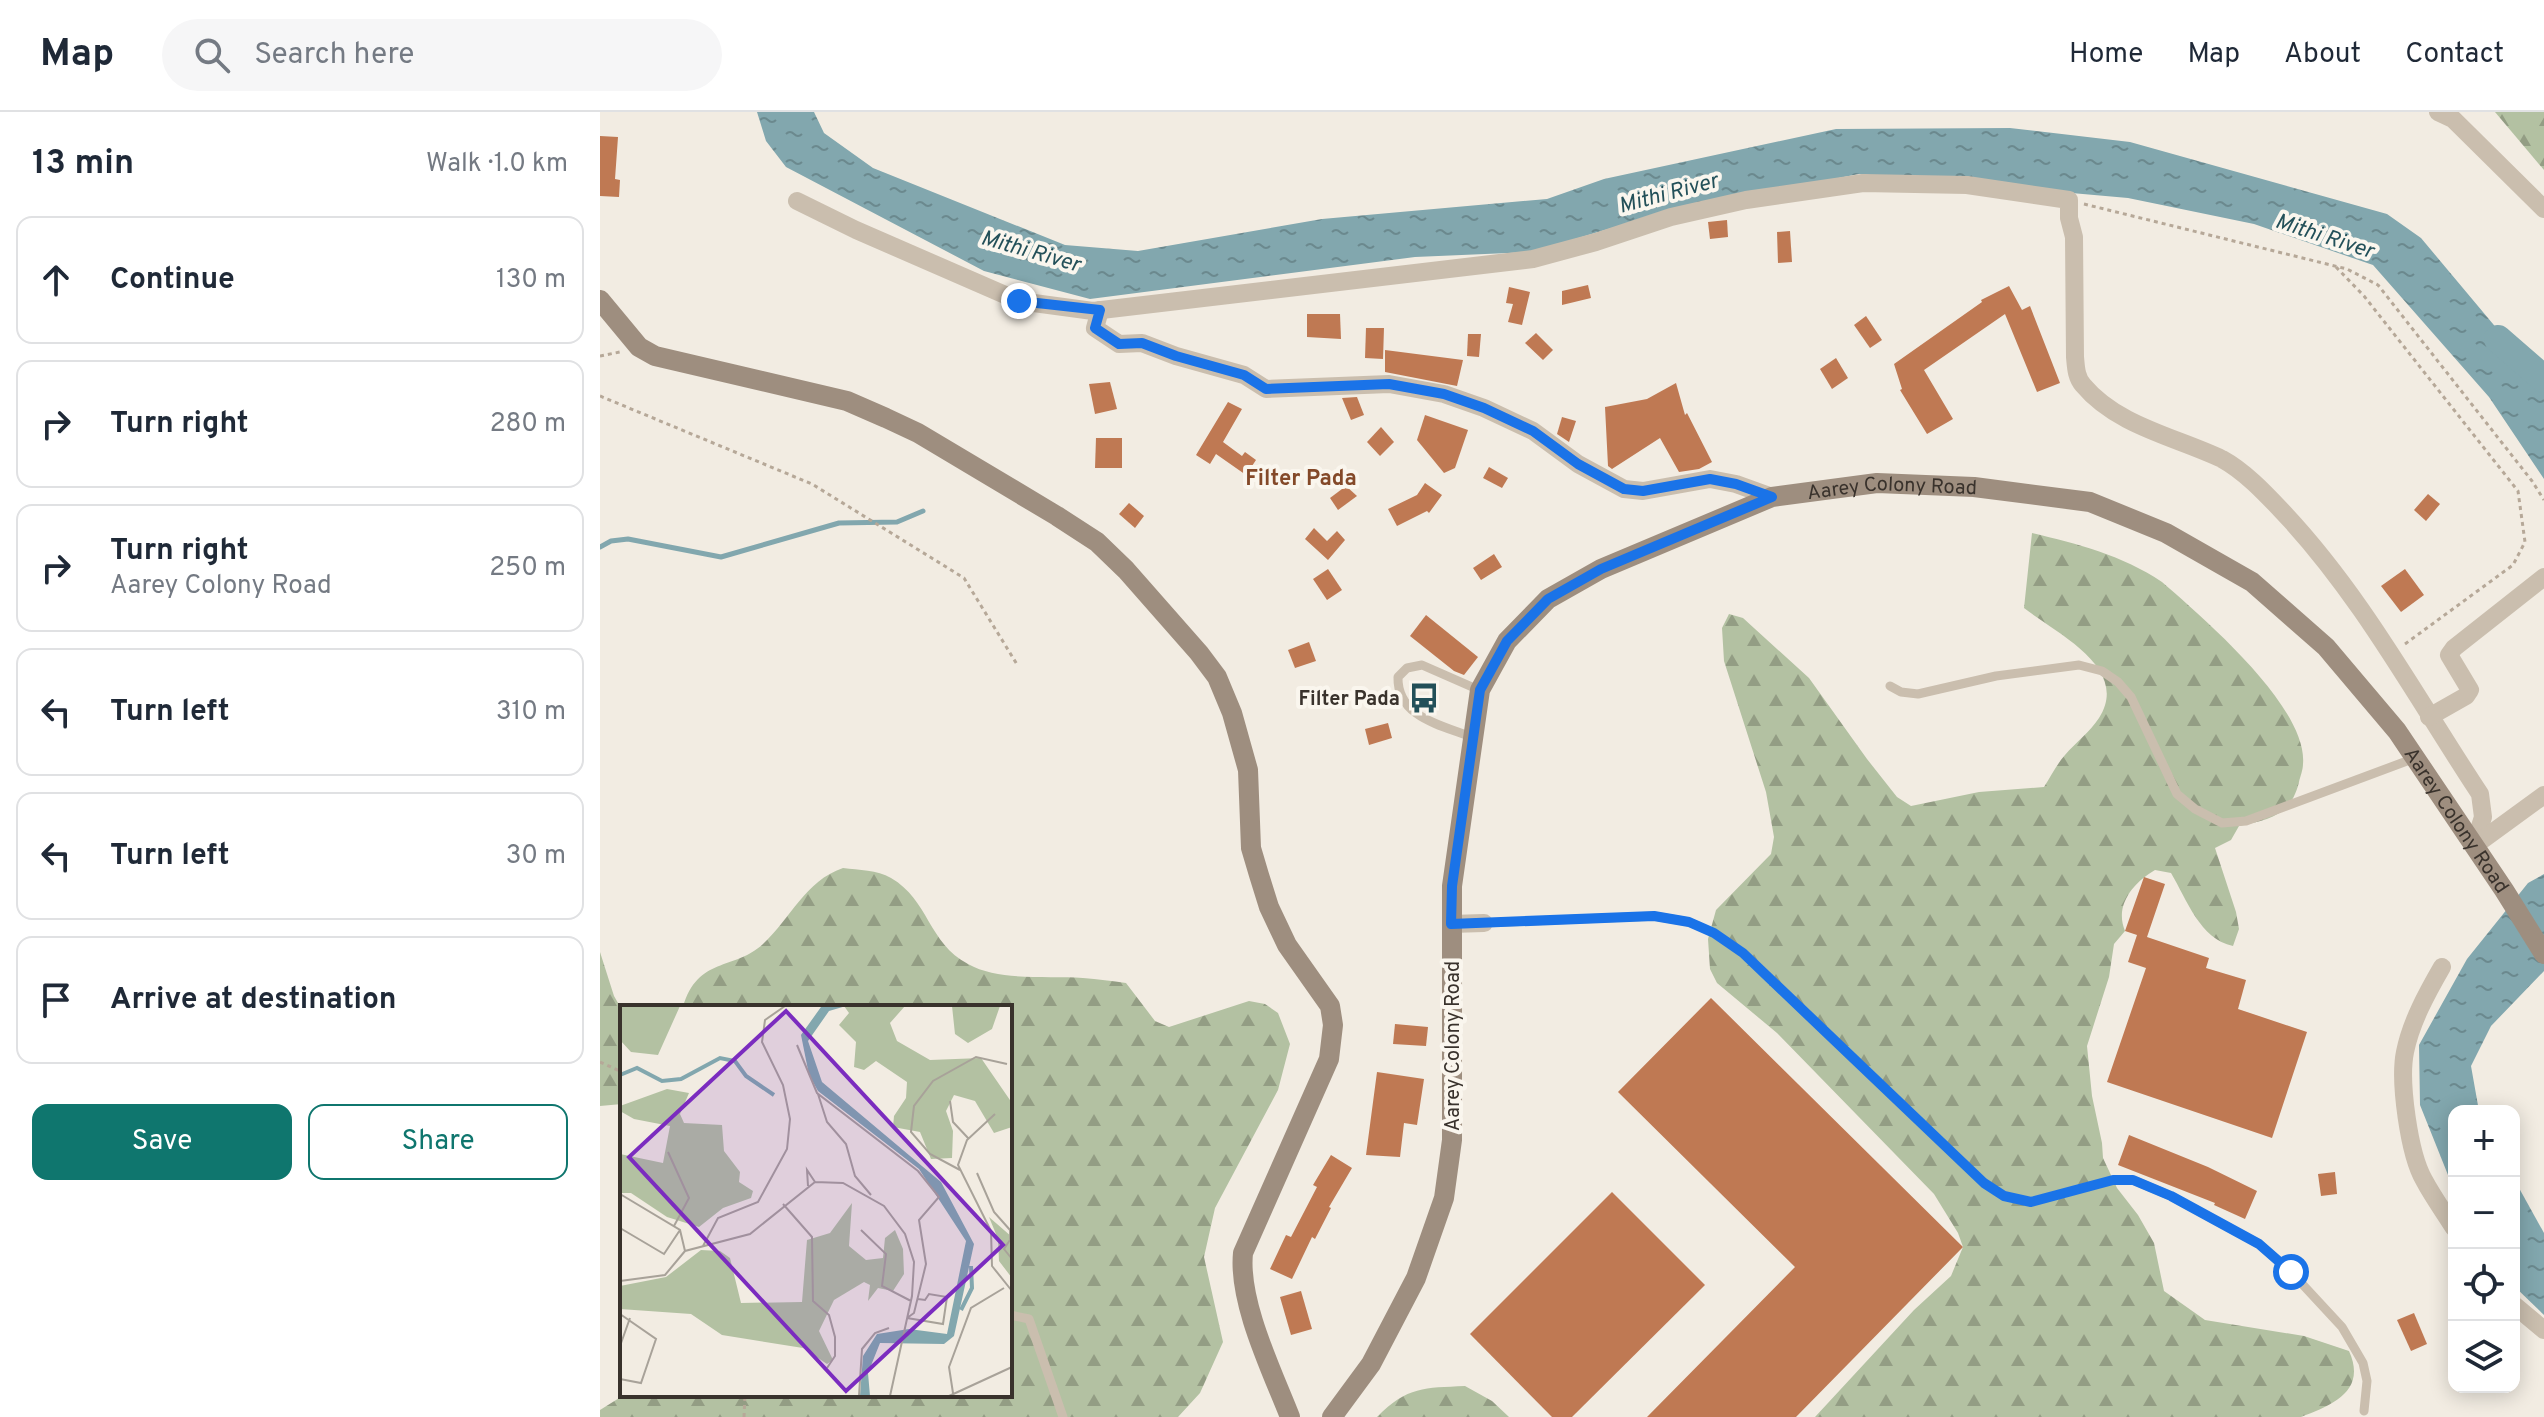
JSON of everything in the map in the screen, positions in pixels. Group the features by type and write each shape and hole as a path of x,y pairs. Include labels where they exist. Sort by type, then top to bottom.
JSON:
{"main road":[{"path":"600,300 639,347 655,356 847,401 918,433 1057,516 1097,542 1126,570 1217,677 1232,713 1248,770 1251,848 1269,907 1287,945 1330,1006 1333,1025 1329,1059 1243,1253 1241,1272 1249,1308 1290,1417"},
{"name":"Aarey Colony Road","path":"1332,1417 1371,1364 1416,1278 1444,1198 1452,1140 1452,886 1480,690 1507,641 1548,599 1601,569 1772,497 1877,483 1974,487 2090,502 2153,528 2252,582 2326,647 2397,731 2544,954"}],"street":[{"path":"2438,112 2453,119 2544,209"},
{"path":"797,201 1019,301 1100,310 1533,259 1671,217 1746,200 1863,183 1967,185 2069,200 2069,218 2074,237 2076,372 2082,384 2101,402 2137,425 2225,461 2260,488 2308,538 2390,655 2480,794 2483,817 2474,846"},
{"path":"1100,310 1095,328 1119,344 1142,343 1244,375 1266,389 1389,384 1444,394 1484,408 1533,431 1578,464 1624,489 1643,491 1710,479 1736,484 1772,497"},
{"path":"2429,717 2466,696 2470,690 2452,663 2449,655 2454,648 2544,577"},
{"path":"2474,846 2544,795"},
{"path":"1451,924 1484,923"},
{"path":"2442,967 2423,1001 2405,1053 2404,1070 2414,1155 2422,1178 2448,1219"},
{"path":"2520,1310 2544,1330"}],"lane":[{"path":"1474,738 1412,712 1398,692 1398,677 1407,668 1422,665 1480,690"},
{"path":"1890,686 1901,692 1918,694 2037,670 2079,665 2102,671 2118,682 2131,697 2177,794 2195,809 2222,823 2246,821 2415,758"},
{"path":"1484,923 1654,916 1689,922 1714,933 1743,953 1984,1183 2004,1196 2031,1202 2113,1180 2133,1180 2171,1196 2259,1244 2291,1272 2342,1327 2363,1363 2367,1381 2364,1411"},
{"path":"1012,1315 1029,1319 1063,1417"}],"path":[{"path":"2069,200 2336,267 2378,285 2544,500"},
{"path":"2336,267 2364,296 2518,491 2525,542 2513,565 2390,655"},
{"path":"600,396 812,484 964,578 1018,666"},
{"path":"600,1062 620,1071"},
{"path":"744,1417 745,1397"}],"green space":[{"path":"2495,112 2544,112 2544,170"},
{"path":"2032,533 2115,558 2162,582 2249,665 2289,716 2300,741 2303,769 2290,802 2269,818 2239,826 2231,840 2215,848 2236,912 2239,929 2233,946 2222,942 2203,927 2171,873 2155,870 2147,875 2133,888 2124,903 2122,921 2125,931 2114,944 2109,977 2087,1046 2103,1158 2117,1188 2154,1243 2164,1291 2205,1320 2304,1336 2349,1351 2354,1376 2350,1386 2335,1401 2301,1417 1815,1417 1914,1310 1951,1276 1963,1247 1934,1194 1777,1033 1717,983 1710,969 1708,939 1716,910 1771,854 1774,837 1766,792 1724,661 1722,628 1729,614 1743,618 1809,678 1897,797 1911,806 1979,792 2044,787 2062,759 2099,718 2106,700 2105,683 2086,654 2024,608"},
{"path":"843,868 880,873 891,878 904,887 922,909 944,945 981,970 1009,976 1083,978 1126,983 1155,1021 1169,1027 1249,1001 1265,1004 1278,1013 1290,1044 1278,1090 1215,1208 1204,1257 1223,1342 1200,1393 1178,1417 600,1417 600,1410 621,1397 1012,1397 1012,1005 684,1005 698,979 763,944 808,891"},
{"path":"600,952 620,1006 620,1104 600,1106"},
{"path":"1465,1386 1492,1401 1509,1417 1377,1417 1408,1394 1438,1387"}],"water":[{"path":"757,112 814,112 824,133 873,168 1065,245 1138,251 1322,219 1547,199 1604,179 1836,129 2010,128 2130,142 2387,214 2421,238 2544,385 2544,479 2489,397 2373,265 2254,224 2128,198 1859,174 1658,214 1532,252 1415,257 1090,299 984,271 786,167 766,141"},
{"path":"2544,874 2544,971 2491,1026 2471,1066 2478,1105 2448,1105 2448,1175 2420,1105 2419,1045 2467,959 2528,883"},
{"path":"2520,1190 2544,1233 2544,1315 2520,1292"}],"building":[{"path":"600,136 618,137 615,179 620,180 619,197 600,196"},
{"path":"1727,220 1728,237 1710,239 1708,222"},
{"path":"1790,231 1792,262 1778,263 1777,232"},
{"path":"1588,285 1591,298 1562,305 1562,291"},
{"path":"2009,286 2022,310 2030,306 2060,383 2037,392 2005,314 1924,370 1953,419 1927,434 1900,390 1894,364 1981,300"},
{"path":"1509,287 1530,292 1522,325 1508,322 1513,304 1506,303"},
{"path":"1307,314 1340,314 1341,339 1307,337"},
{"path":"1866,316 1882,340 1870,348 1854,325"},
{"path":"1366,328 1384,328 1383,359 1365,358"},
{"path":"1536,333 1553,350 1543,360 1525,343"},
{"path":"1468,334 1481,334 1479,357 1467,356"},
{"path":"1385,350 1463,360 1457,386 1385,372"},
{"path":"1836,358 1848,378 1832,389 1820,369"},
{"path":"1110,382 1117,409 1095,414 1089,384"},
{"path":"1676,383 1685,415 1687,413 1712,462 1699,469 1679,472 1660,438 1612,469 1608,466 1605,407 1647,399"},
{"path":"1357,397 1364,415 1351,420 1342,398"},
{"path":"1228,402 1242,409 1223,442 1242,456 1245,452 1256,460 1246,475 1216,454 1210,464 1196,455"},
{"path":"1425,415 1468,430 1455,468 1444,473 1417,440"},
{"path":"1562,417 1576,421 1569,442 1557,434"},
{"path":"1381,427 1394,442 1380,456 1367,442"},
{"path":"1096,438 1122,438 1122,468 1095,468"},
{"path":"1489,467 1508,478 1502,488 1483,478"},
{"path":"1425,483 1442,495 1429,513 1427,511 1397,526 1388,509 1417,495"},
{"path":"1346,486 1357,496 1338,510 1330,498"},
{"path":"2428,494 2440,504 2426,521 2414,510"},
{"path":"1129,503 1144,516 1135,528 1119,514"},
{"path":"1314,528 1327,541 1337,531 1345,540 1328,560 1305,539"},
{"path":"1494,554 1502,567 1481,580 1473,568"},
{"path":"1328,569 1342,590 1327,600 1313,579"},
{"path":"2405,569 2424,595 2401,612 2381,586"},
{"path":"1426,615 1478,657 1464,675 1454,671 1410,636"},
{"path":"1309,642 1316,661 1295,668 1288,650"},
{"path":"1388,723 1392,738 1369,745 1365,729"},
{"path":"2144,877 2165,884 2147,937 2209,958 2206,968 2246,980 2238,1009 2307,1032 2272,1138 2107,1082 2146,968 2128,962 2137,935 2125,931"},
{"path":"1711,998 1963,1247 1796,1417 1647,1417 1795,1267 1618,1092"},
{"path":"1395,1024 1428,1027 1426,1046 1393,1044"},
{"path":"1377,1072 1424,1079 1417,1125 1404,1123 1400,1157 1366,1155"},
{"path":"2129,1135 2257,1191 2245,1219 2215,1203 2118,1165"},
{"path":"1331,1155 1352,1168 1292,1279 1270,1269 1286,1235 1291,1237 1317,1187 1313,1185"},
{"path":"2335,1172 2337,1194 2321,1196 2318,1174"},
{"path":"1612,1192 1705,1285 1572,1417 1552,1417 1470,1334"},
{"path":"1301,1291 1312,1329 1291,1335 1280,1297"},
{"path":"2414,1313 2427,1344 2411,1351 2397,1320"}],"waterway":[{"name":"Mithi River","path":"2498,339 2544,379"},
{"path":"600,547 611,541 628,539 721,557 839,523 897,522 923,511"}],"place":[{"name":"Filter Pada","path":"1424,698"}],"district":[{"name":"Filter Pada","path":"1301,477"}],"route":[{"path":"1019,301 1100,310 1095,328 1119,344 1142,343 1244,375 1266,389 1389,384 1444,394 1484,408 1533,431 1578,464 1624,489 1643,491 1710,479 1736,484 1772,497 1601,569 1548,599 1507,641 1480,690 1452,886 1451,924 1654,916 1689,922 1714,933 1743,953 1984,1183 2004,1196 2031,1202 2113,1180 2133,1180 2171,1196 2259,1244 2291,1272"}]}
